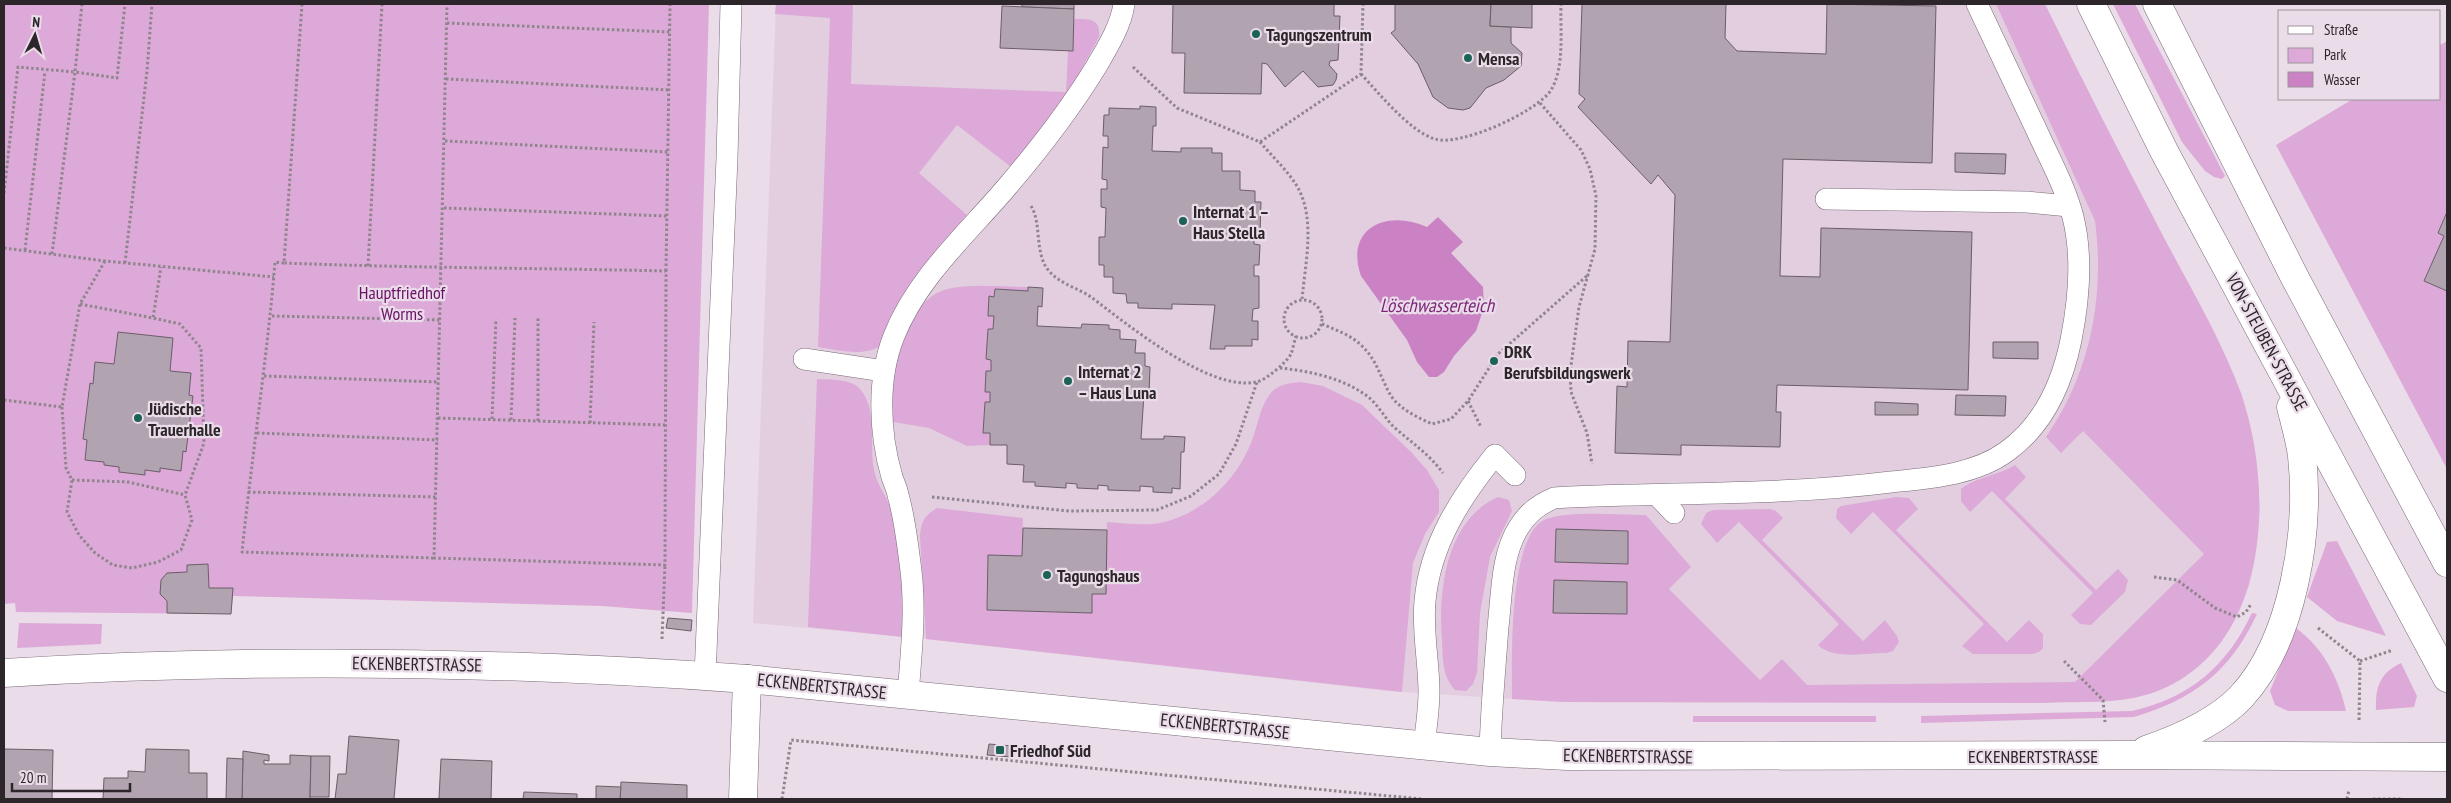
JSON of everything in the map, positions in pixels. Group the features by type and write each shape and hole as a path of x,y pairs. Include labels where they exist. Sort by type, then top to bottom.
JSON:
{"street":[{"name":"VON-STEUBEN-STRASSE","path":"2091,4 2164,151 2447,678"},
{"path":"2157,4 2294,276 2447,563"},
{"path":"2130,755 2171,741 2222,713 2240,698 2253,683 2264,664 2287,610 2299,562 2303,517 2302,456 2285,376"},
{"name":"ECKENBERTSTRASSE","path":"4,673 227,665 378,663 661,673 747,678 1424,746 1567,756 2130,755 2447,757"},
{"path":"743,799 747,678"}],"lane":[{"path":"705,676 728,158 731,4"},
{"path":"908,695 912,638 911,573 899,496 891,476 884,429 882,398 884,371 894,334 912,300 938,264 1007,187 1086,84 1110,42 1124,4"},
{"path":"1490,752 1492,697 1504,573 1512,543 1519,527 1537,505 1554,498 1786,492 1923,485 1946,475 1986,463 2026,445 2056,393 2066,361 2074,327 2078,290 2079,250 2069,206 2059,178 1977,4"},
{"path":"1826,199 2027,202 2069,206"},
{"path":"804,359 884,371"},
{"path":"1424,746 1429,694 1425,601 1431,566 1444,531 1456,509 1495,455 1515,475"},
{"path":"1786,492 1803,508"},
{"path":"1657,495 1674,514"}],"path":[{"path":"52,254 82,4"},
{"path":"4,193 18,67 117,78 125,4"},
{"path":"125,263 147,71 152,4"},
{"path":"284,263 302,4"},
{"path":"368,266 382,4"},
{"path":"434,558 443,265 448,4"},
{"path":"661,673 664,565 670,4"},
{"path":"1363,4 1360,74 1418,130 1435,139 1453,141 1476,136 1540,103 1551,90 1559,69 1561,4"},
{"path":"447,23 670,32"},
{"path":"1110,42 1143,78 1177,108 1260,142 1295,182 1305,202 1308,222 1302,300"},
{"path":"25,250 45,71"},
{"path":"1260,142 1360,74"},
{"path":"446,79 669,90"},
{"path":"1540,103 1582,150 1590,169 1596,196 1597,223 1595,249 1590,273 1579,307 1570,373 1571,392 1587,433 1598,496"},
{"path":"445,142 668,152"},
{"path":"1007,187 1033,207 1039,247 1048,270 1177,359 1230,381 1257,382 1279,368 1291,355 1296,336"},
{"path":"444,208 667,216"},
{"path":"4,248 105,261 274,277"},
{"path":"80,304 180,324 200,348 204,443 185,495 192,520 181,550 158,562 132,568 112,565 95,553 79,535 67,512 72,480 66,468 62,407 80,304 92,279 105,261"},
{"path":"664,565 242,552 248,492 272,316 275,262 368,266 443,265 666,271"},
{"path":"153,318 161,267"},
{"path":"1322,324 1348,335 1362,346 1374,359 1392,396 1407,412 1432,424 1451,419 1468,401 1498,354 1590,273"},
{"path":"1302,300 1311,301 1318,306 1322,315 1322,324 1318,331 1312,335 1296,336 1290,332 1286,325 1285,316 1288,308 1294,302 1302,300"},
{"path":"272,316 441,320"},
{"path":"538,317 538,421"},
{"path":"511,420 515,318"},
{"path":"492,419 496,319"},
{"path":"590,423 594,322"},
{"path":"1279,368 1303,370 1325,377 1368,396 1394,427 1434,461 1446,477 1456,509"},
{"path":"264,376 439,382"},
{"path":"899,496 945,498 1070,511 1157,510 1191,496 1219,474 1236,444 1257,382"},
{"path":"4,400 62,407"},
{"path":"438,418 665,425"},
{"path":"257,433 438,440"},
{"path":"72,480 128,482 185,495"},
{"path":"248,492 436,497"},
{"path":"2154,577 2177,580 2215,608 2237,617 2246,612 2253,598 2302,615 2360,662 2360,713 2347,799"},
{"path":"2064,661 2103,700 2105,719"},
{"path":"782,799 791,740 1422,799"},
{"path":"2373,799 2403,799"}],"shaded area":[{"name":"DRK Berufsbildungswerk","path":"776,4 2044,4 2092,101 2212,328 2241,394 2254,445 2260,508 2250,584 2237,617 2221,643 2200,665 2177,682 2155,692 2114,700 2039,703 1564,702 1512,699 1388,691 926,639 753,623"}],"green space":[{"name":"Hauptfriedhof Worms","path":"4,4 709,4 692,613 602,606 233,596 231,614 16,612 15,603 4,604"},
{"path":"776,4 853,4 851,84 1066,92 1068,51 1072,51 1074,19 1093,21 1098,26 1099,37 1065,100 1011,167 957,125 919,173 967,215 951,233 881,346 874,349 850,352 818,347 830,18 775,14"},
{"path":"1996,4 2045,4 2118,149 2215,333 2241,393 2252,433 2258,475 2259,520 2254,564 2242,605 2222,641 2193,671 2155,692 2113,701 2039,703 1564,702 1512,699 1513,631 1518,575 1524,550 1532,531 1544,520 1553,517 1579,514 1646,515 1691,567 1669,589 1760,680 1782,659 1807,685 2075,682 2204,554 2083,431 2061,453 2046,437 2074,387 2091,334 2098,278 2095,221"},
{"path":"2113,4 2135,4 2225,176 2222,179 2214,177 2205,171 2182,142"},
{"path":"2447,41 2447,212 2438,233 2444,236 2424,281 2447,291 2447,469 2276,145 2351,100 2441,100 2441,44"},
{"path":"957,287 1028,287 1028,291 995,289 994,297 989,296 989,316 994,316 993,329 988,330 986,359 991,360 990,402 985,402 983,433 990,433 990,445 967,446 929,428 893,422 893,382 896,357 911,321 926,301 947,289"},
{"path":"817,379 840,380 851,383 860,389 866,398 871,419 875,474 891,509 899,540 902,572 903,637 808,627"},
{"path":"1301,382 1323,386 1362,405 1411,452 1427,470 1439,490 1439,512 1425,534 1413,563 1402,692 926,639 920,537 924,520 937,508 1023,518 1022,556 988,555 987,610 1091,613 1092,594 1106,594 1107,522 1160,523 1175,519 1203,504 1236,471 1253,438 1262,408 1271,393 1282,385"},
{"path":"2015,465 2026,477 2005,499 2096,590 2118,569 2128,580 2125,592 2091,625 2080,624 2071,615 2093,593 1992,491 1970,512 1961,501 1961,489 1966,485"},
{"path":"1498,497 1509,500 1512,511 1490,557 1480,613 1477,673 1473,684 1466,691 1455,690 1445,673 1443,660 1441,620 1444,579 1456,539 1467,522 1480,508"},
{"path":"1896,497 1909,498 1918,509 1896,530 2007,642 2029,620 2043,634 2043,648 2039,652 2032,654 1973,654 1962,646 1984,624 1873,512 1851,534 1836,518 1837,509 1841,506"},
{"path":"1770,509 1776,511 1783,518 1762,540 1863,641 1885,620 1897,636 1899,642 1893,651 1850,655 1824,650 1818,645 1839,624 1739,522 1717,543 1701,524 1706,513 1713,510"},
{"path":"2337,541 2386,636 2337,621 2307,597 2327,542"},
{"path":"2252,613 2257,614 2235,652 2208,681 2175,701 2134,717 1921,723 1921,716 2132,711 2153,705 2189,688 2218,664 2231,649"},
{"path":"19,623 102,624 101,644 17,648"},
{"path":"2296,628 2306,636 2322,655 2334,675 2346,711 2288,711 2275,705 2270,691"},
{"path":"2401,663 2417,696 2414,707 2376,710 2380,682 2388,671"},
{"path":"1693,716 1876,716 1876,722 1693,722"}],"water":[{"name":"Löschwasserteich","path":"1438,217 1463,242 1451,253 1483,287 1484,307 1476,331 1454,356 1444,372 1437,377 1429,377 1417,362 1407,340 1361,276 1357,259 1359,245 1364,234 1373,226 1398,220 1427,227"}],"building":[{"path":"1022,4 1074,4 1074,9 1022,7"},
{"name":"Tagungszentrum","path":"1173,4 1334,4 1334,16 1340,16 1338,60 1330,61 1329,65 1337,74 1336,80 1333,85 1318,87 1303,71 1285,87 1267,64 1262,63 1261,94 1184,93 1185,53 1172,53"},
{"name":"Mensa","path":"1395,4 1491,4 1490,26 1511,27 1511,43 1522,53 1521,66 1504,80 1486,88 1470,108 1463,110 1448,108 1433,97 1418,64 1391,33 1395,30"},
{"path":"1491,4 1532,4 1532,28 1490,26"},
{"path":"1582,4 1726,4 1725,38 1737,51 1826,54 1827,4 1936,6 1932,163 1783,159 1780,276 1820,277 1821,228 1972,232 1968,390 1777,385 1776,412 1781,412 1780,447 1681,445 1681,455 1615,453 1617,386 1627,387 1628,341 1670,342 1675,195 1658,175 1651,184 1578,107 1585,99 1579,94"},
{"path":"1002,6 1074,9 1073,51 1000,48"},
{"name":"Internat 1 – Haus Stella","path":"1140,106 1156,107 1156,126 1153,126 1152,151 1181,152 1181,148 1212,148 1212,153 1222,153 1222,171 1240,171 1240,190 1255,191 1255,202 1261,202 1260,234 1254,233 1254,244 1260,245 1259,265 1254,265 1254,276 1259,276 1259,308 1253,309 1252,321 1258,321 1258,340 1252,339 1252,346 1225,346 1225,349 1210,349 1215,305 1172,304 1172,309 1138,308 1138,303 1127,303 1126,294 1113,293 1113,277 1104,277 1104,265 1099,265 1099,237 1105,237 1106,208 1101,207 1101,189 1107,189 1107,180 1102,179 1103,147 1108,148 1108,136 1103,136 1104,115 1109,115 1109,108 1140,109"},
{"path":"1955,153 2006,154 2005,174 1955,172"},
{"path":"2447,212 2447,291 2424,281 2444,236 2438,233"},
{"name":"Internat 2 – Haus Luna","path":"1028,287 1043,288 1042,307 1038,306 1037,326 1081,328 1082,324 1109,325 1109,329 1120,330 1120,339 1136,340 1135,353 1145,353 1145,366 1150,367 1149,394 1144,394 1141,439 1164,439 1164,436 1185,437 1184,452 1181,452 1180,489 1172,488 1172,493 1153,492 1153,487 1140,486 1140,491 1108,490 1108,486 1098,485 1098,489 1077,488 1077,484 1066,483 1066,488 1035,486 1035,482 1023,482 1024,465 1007,464 1007,445 990,445 990,433 983,433 985,402 990,402 990,392 985,392 986,371 991,371 991,360 986,359 988,329 993,329 994,316 988,316 989,296 994,297 995,289 1028,291"},
{"name":"Jüdische Trauerhalle","path":"118,332 173,338 170,371 191,373 189,395 193,396 186,452 183,451 181,471 160,468 160,472 145,470 145,475 119,472 119,467 104,465 104,462 85,460 87,440 83,439 90,383 93,384 95,362 114,364"},
{"path":"1993,342 2038,342 2038,359 1993,358"},
{"path":"1956,395 2006,396 2005,416 1955,415"},
{"path":"1875,402 1918,404 1918,415 1875,415"},
{"name":"Tagungshaus","path":"1023,528 1107,530 1106,594 1092,594 1092,613 987,610 988,555 1022,556"},
{"path":"1556,529 1628,531 1628,564 1555,562"},
{"path":"208,564 209,588 233,588 231,614 167,613 167,601 160,594 161,580 167,573 187,572 187,565"},
{"path":"1554,580 1627,582 1627,614 1553,613"},
{"path":"668,618 692,620 691,631 666,628"},
{"path":"349,736 399,740 394,799 335,799 338,774 346,774"},
{"path":"989,744 1013,746 1012,757 987,755"},
{"path":"4,749 53,750 52,799 4,799"},
{"path":"146,749 189,750 189,773 207,773 207,799 103,799 104,778 128,778 128,771 145,772"},
{"path":"243,751 269,755 269,761 264,760 264,764 290,764 290,755 311,756 310,799 242,799"},
{"path":"311,756 330,756 329,797 310,797"},
{"path":"227,758 243,759 242,799 226,799"},
{"path":"441,759 492,761 491,799 439,799"},
{"path":"621,782 687,785 687,799 620,799"},
{"path":"596,786 621,787 620,799 596,799"},
{"path":"524,792 577,794 577,799 523,799"}],"place":[{"name":"Tagungszentrum","path":"1256,34"},
{"name":"Mensa","path":"1468,58"},
{"name":"Internat 1 – Haus Stella","path":"1183,221"},
{"name":"DRK Berufsbildungswerk","path":"1494,361"},
{"name":"Internat 2 – Haus Luna","path":"1068,381"},
{"name":"Jüdische Trauerhalle","path":"138,418"},
{"name":"Tagungshaus","path":"1047,575"},
{"name":"Friedhof Süd","path":"1000,750"}]}
